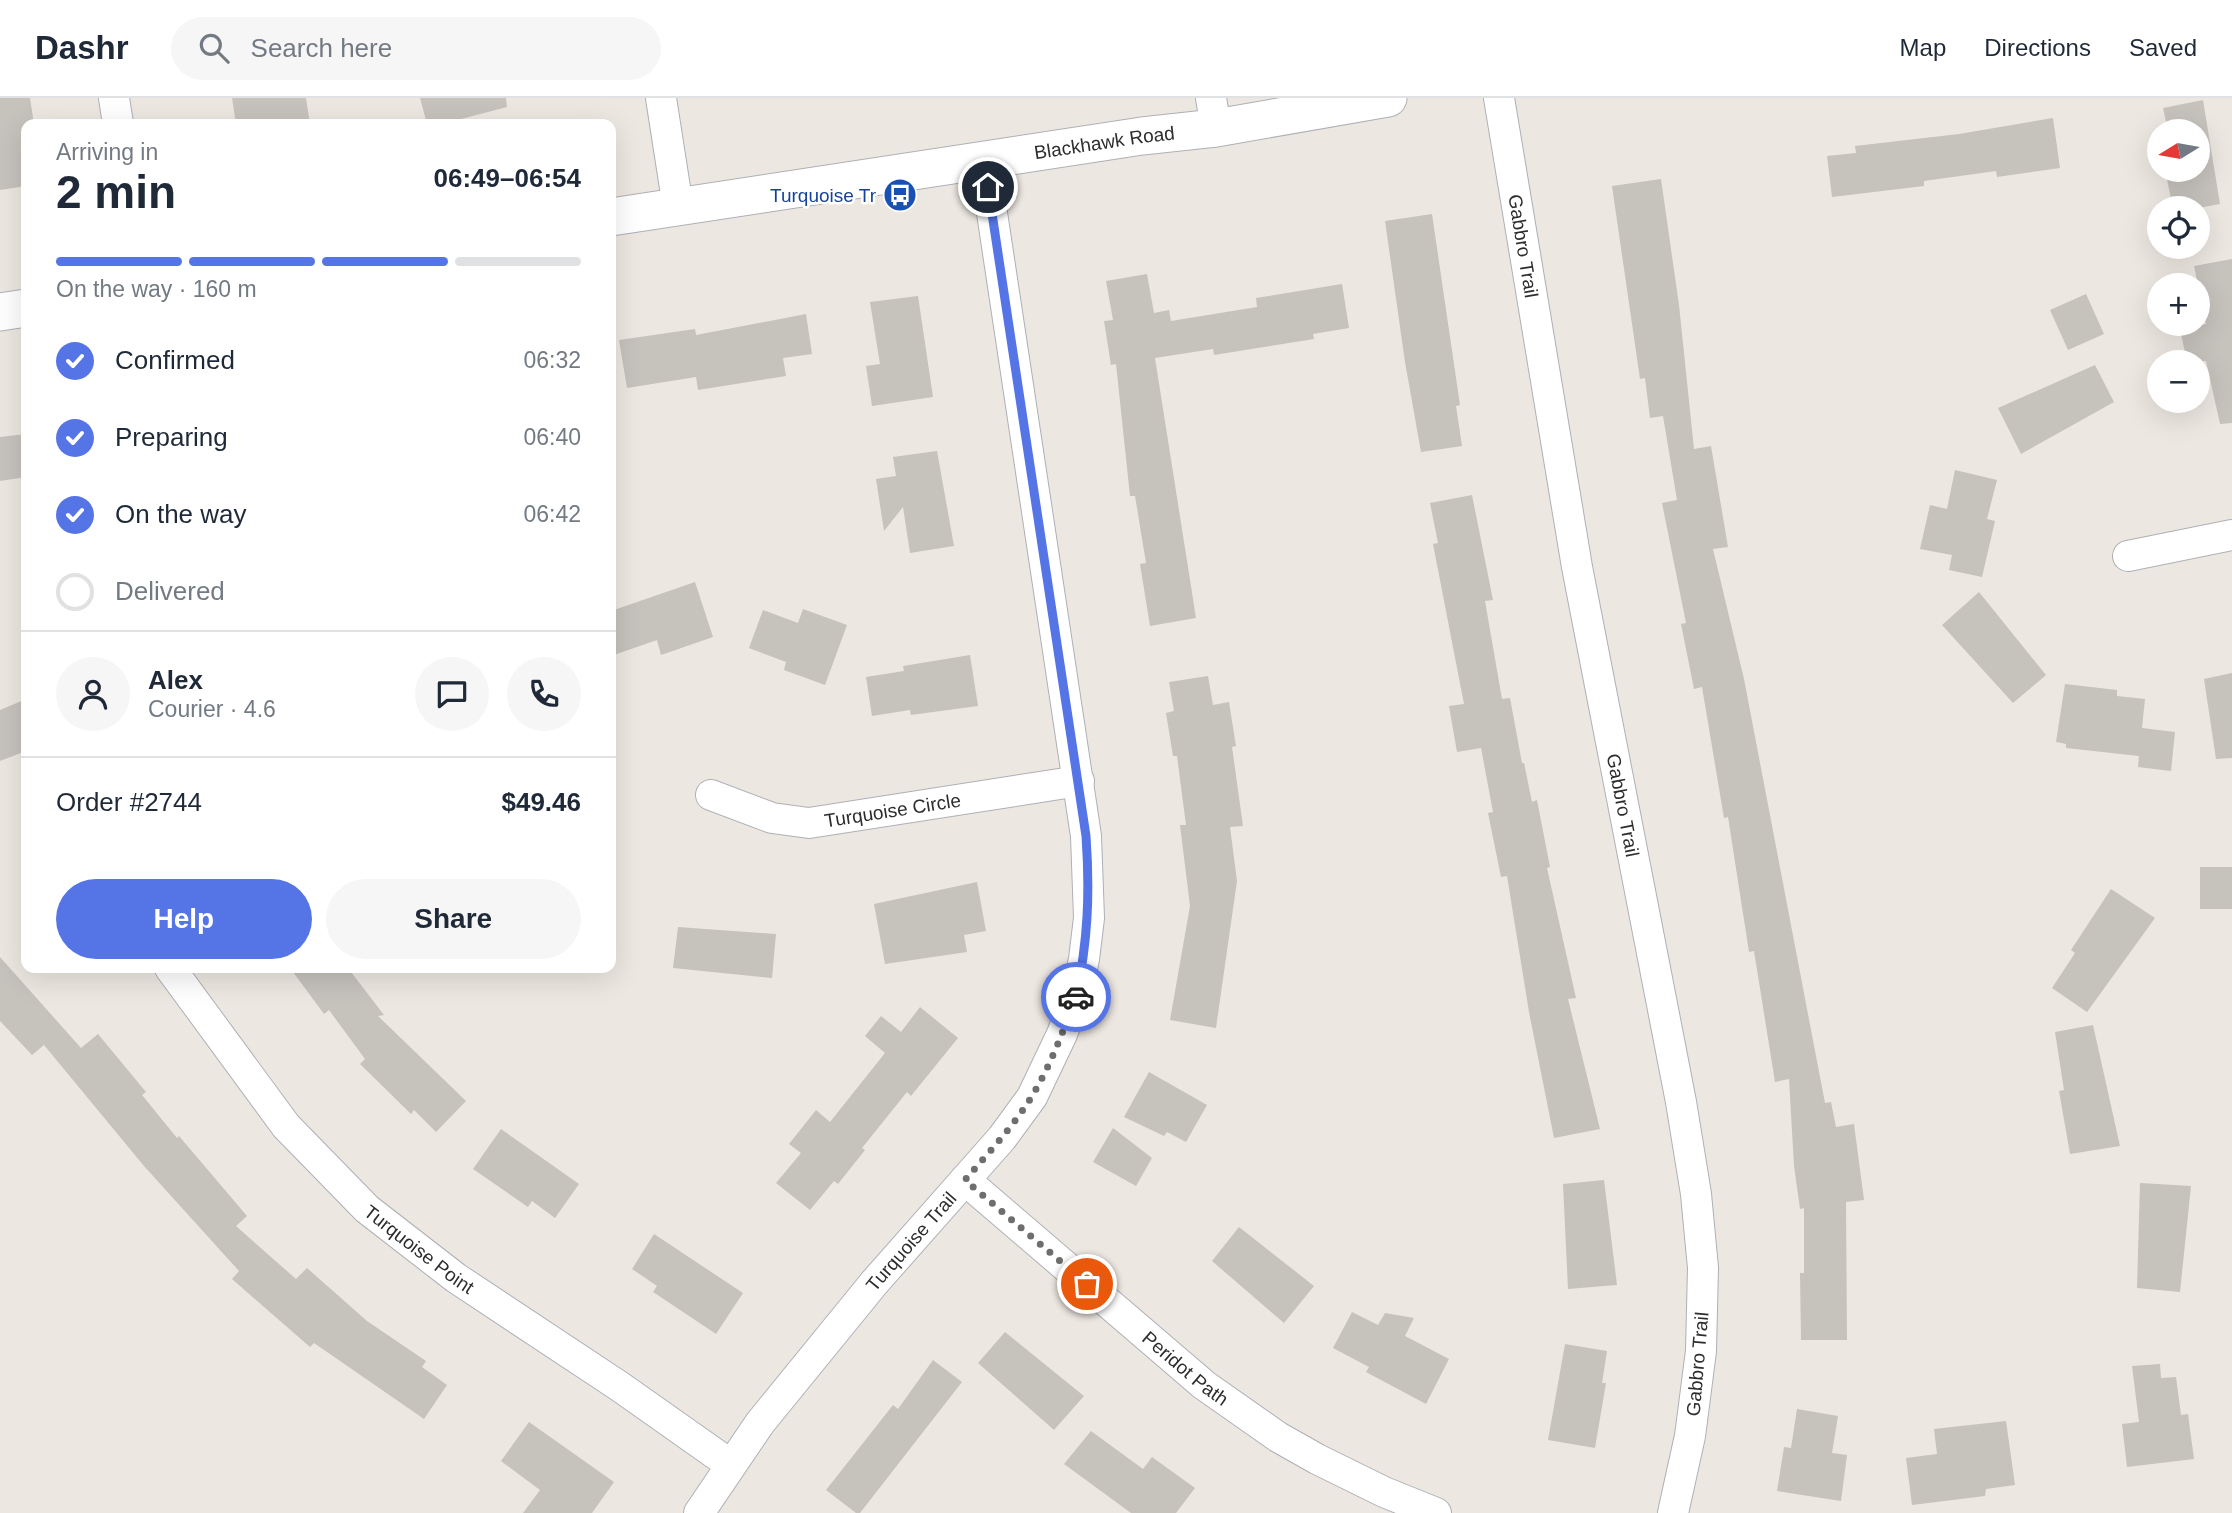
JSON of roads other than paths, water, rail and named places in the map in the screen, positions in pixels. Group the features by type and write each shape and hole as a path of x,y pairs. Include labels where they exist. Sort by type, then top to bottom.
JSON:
{"street":[{"path":"114,98 117,119"},
{"path":"661,98 678,207"},
{"name":"Blackhawk Road","path":"616,216 1142,136 1214,113 1388,98"},
{"name":"Gabbro Trail","path":"1499,98 1579,580 1681,1102 1696,1194 1703,1268 1701,1351 1689,1436 1673,1513"},
{"name":"Turquoise Trail","path":"699,1513 760,1423 808,1363 874,1283 1002,1138 1032,1097 1046,1071 1076,997 1089,918 1086,836 984,160"},
{"path":"0,312 21,309"},
{"path":"2128,556 2232,535"},
{"name":"Turquoise Circle","path":"711,795 772,818 809,823 1079,781"},
{"name":"Turquoise Point","path":"174,973 286,1126 367,1209 456,1279 731,1465"},
{"name":"Peridot Path","path":"965,1180 1203,1385 1278,1437 1317,1459 1384,1492 1436,1513"}],"place":[{"name":"Turquoise Tr","path":"900,195"}]}
